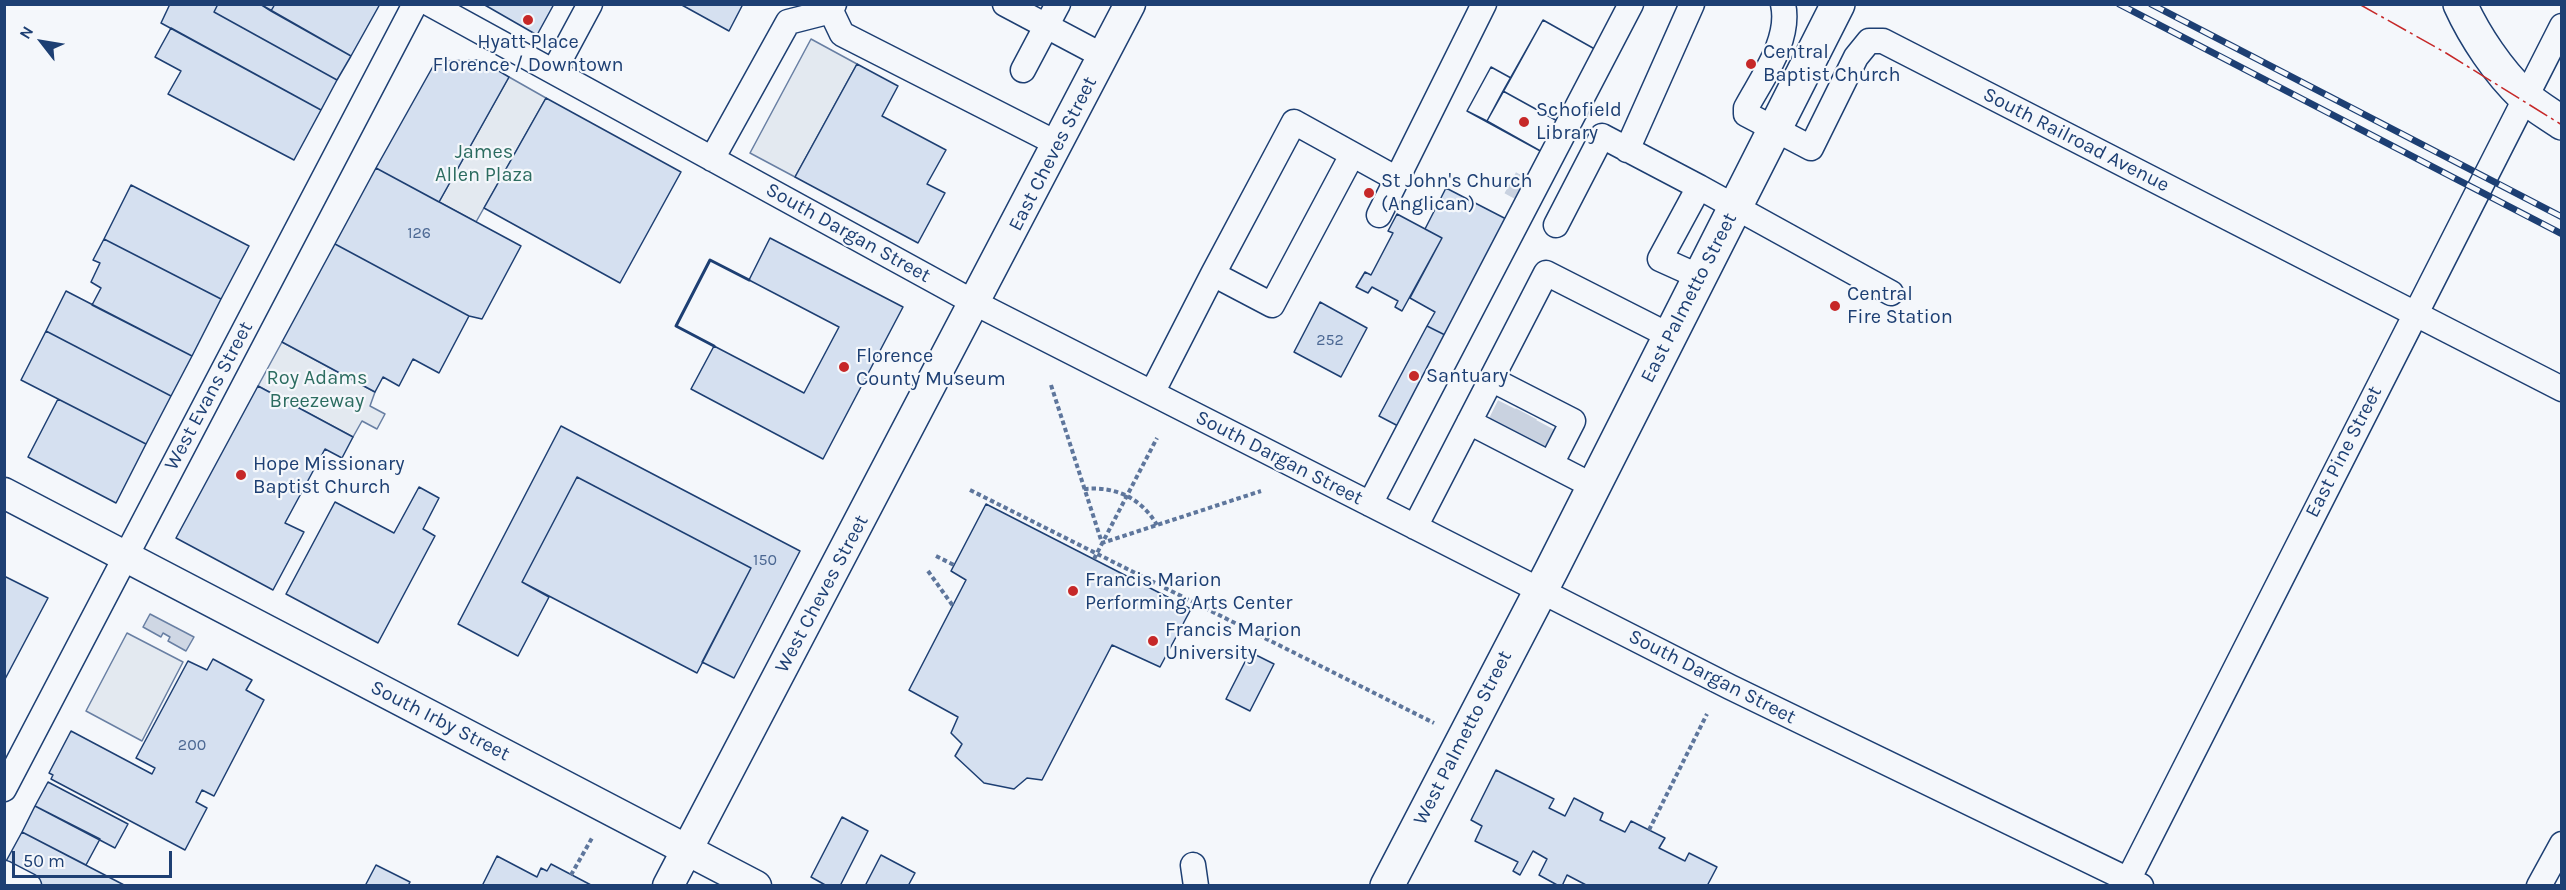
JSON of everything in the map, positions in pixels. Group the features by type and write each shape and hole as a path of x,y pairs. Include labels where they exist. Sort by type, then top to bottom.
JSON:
{"highway":[{"name":"East Palmetto Street","path":"1540,591 1838,4"},
{"path":"2460,4 2481,42 2525,97 2562,123"},
{"name":"West Palmetto Street","path":"1387,885 1540,591"}],"main road":[{"name":"East Cheves Street","path":"975,303 1130,4"},
{"name":"West Cheves Street","path":"668,885 975,303"},
{"name":"South Irby Street","path":"4,493 756,885"}],"street":[{"name":"West Evans Street","path":"4,789 415,4"},
{"name":"South Dargan Street","path":"430,4 975,303 1540,591 1917,779 2132,883"},
{"path":"554,71 590,4"},
{"path":"1005,4 1103,56"},
{"path":"1023,70 1058,4"},
{"path":"1379,215 1484,4"},
{"path":"1370,504 1515,226 1535,175 1631,4"},
{"path":"1627,150 1692,4"},
{"name":"South Railroad Avenue","path":"1783,4 1785,17 1777,49 1746,108 1746,114 1774,130 1811,148 1856,57 1869,41 1883,41 2562,389"},
{"path":"712,159 788,22 833,8 842,34 1058,144"},
{"name":"East Pine Street","path":"2132,883 2414,313 2562,26"},
{"path":"1152,393 1294,122 1397,179"},
{"path":"1556,225 1602,136 1891,293"},
{"path":"1213,274 1272,305 1352,155"},
{"path":"1699,187 1660,260 1700,278"},
{"path":"1515,198 1515,226"},
{"path":"1415,527 1546,273 1670,336"},
{"path":"1491,379 1531,405 1573,421 1551,464"},
{"path":"1469,422 1513,439 1551,464 1593,486"},
{"path":"2539,885 2562,844"},
{"path":"4,873 29,885"}],"path":[{"path":"1051,385 1102,543"},
{"path":"1094,559 1157,438"},
{"path":"1084,489 1106,488 1127,495 1147,510 1157,525"},
{"path":"970,490 1434,723"},
{"path":"1102,543 1261,491"},
{"path":"936,556 954,565"},
{"path":"928,571 953,606"},
{"path":"1649,830 1707,714"},
{"path":"571,875 592,838"}],"green space":[{"path":"811,39 857,64 795,177 750,153"},
{"name":"James Allen Plaza","path":"509,77 546,98 476,222 439,202"},
{"name":"Roy Adams Breezeway","path":"282,342 375,392 370,406 385,414 377,429 362,421 353,437 258,386"},
{"path":"127,633 183,662 142,741 86,711"}],"shaded area":[{"path":"150,614 194,637 186,651 168,641 170,637 163,633 161,637 143,627"}],"building":[{"path":"170,4 218,4 214,12 337,80 321,110 161,23"},
{"path":"218,4 260,4 351,56 337,80 214,12"},
{"path":"260,4 275,4 271,11"},
{"path":"275,4 380,4 351,56 271,11"},
{"name":"Hyatt Place Florence / Downtown","path":"483,4 554,4 537,35"},
{"path":"680,4 743,4 729,31"},
{"path":"1543,20 1600,52 1544,153 1467,111 1491,67 1511,78"},
{"path":"1543,20 1600,52 1561,123 1503,91"},
{"path":"171,28 321,110 294,160 168,94 181,71 155,57"},
{"path":"480,60 509,77 439,202 376,168 436,61"},
{"path":"857,64 898,86 882,116 946,150 927,184 945,193 918,243 795,177"},
{"path":"1491,67 1511,78 1487,121 1467,111"},
{"name":"Schofield Library","path":"1503,91 1561,123 1544,153 1487,121"},
{"path":"546,98 681,172 620,283 484,208"},
{"path":"376,168 521,246 482,319 469,316 335,244"},
{"path":"131,185 249,246 221,299 104,239"},
{"path":"1446,188 1510,221 1449,337 1427,326 1435,312 1410,298 1442,238 1425,229"},
{"path":"1397,214 1442,238 1402,311 1395,307 1398,301 1372,287 1368,293 1356,287 1365,272 1371,275 1393,233 1388,231"},
{"name":"Florence County Museum","path":"770,238 903,307 823,459 691,389 714,346 804,393 839,327 749,280"},
{"path":"104,239 221,299 192,356 92,305 101,288 91,282 100,263 93,260"},
{"path":"335,244 469,316 439,373 413,359 399,386 383,377 375,392 282,342"},
{"path":"66,291 192,356 171,396 46,331"},
{"path":"1320,302 1367,328 1341,377 1294,352"},
{"name":"Santuary","path":"1427,326 1449,337 1400,427 1379,416"},
{"path":"46,331 171,396 146,444 21,380"},
{"path":"258,386 353,437 342,458 325,449 285,523 304,532 273,590 176,538"},
{"path":"58,399 146,444 116,503 28,457"},
{"path":"561,426 800,551 734,678 702,662 751,568 577,477 522,582 549,597 518,656 458,624"},
{"path":"577,477 751,568 697,673 522,582"},
{"path":"419,487 439,498 423,529 435,536 378,643 286,594 335,502 394,533"},
{"path":"986,504 1191,609 1160,667 1112,645 1042,780 1027,778 1014,789 984,783 955,756 962,744 951,733 958,717 909,690 966,580 951,571"},
{"path":"4,576 48,598 4,681"},
{"path":"1250,652 1274,664 1250,711 1226,699"},
{"path":"213,659 252,680 246,690 264,700 214,796 202,790 196,802 207,808 185,850 51,779 53,775 49,773 71,731 152,774 155,768 136,758 188,661 207,670"},
{"path":"1496,770 1554,799 1549,808 1565,816 1574,798 1603,813 1600,820 1625,832 1631,821 1665,838 1659,848 1685,861 1689,853 1717,867 1707,886 1588,886 1567,875 1562,886 1559,886 1539,875 1547,859 1533,851 1520,875 1513,871 1518,862 1475,841 1482,826 1471,820"},
{"path":"48,782 128,824 115,848 35,806"},
{"path":"35,806 100,839 86,865 22,832"},
{"path":"842,817 868,831 840,886 827,886 811,877"},
{"path":"22,832 126,886 37,886 4,865"},
{"path":"881,855 915,873 908,886 865,886"},
{"path":"497,856 537,877 541,868 547,871 551,864 591,885 482,886"},
{"path":"376,865 410,882 408,886 365,886"}],"tunnel":[{"path":"1515,199 1527,177"},
{"path":"1498,427 1511,401"},
{"path":"1515,435 1528,411"},
{"path":"1532,445 1546,419"}],"railway":[{"path":"2119,4 2562,234"},
{"path":"2151,4 2562,217"}],"wall":[{"path":"714,346 676,326 710,260 749,280"}],"power":[{"path":"2359,4 2446,53 2562,125"}],"place":[{"name":"Hyatt Place Florence / Downtown","path":"528,20"},
{"name":"Central Baptist Church","path":"1751,64"},
{"name":"Schofield Library","path":"1524,122"},
{"name":"St John's Church (Anglican)","path":"1369,193"},
{"name":"Central Fire Station","path":"1835,306"},
{"name":"Florence County Museum","path":"844,367"},
{"name":"Santuary","path":"1414,376"},
{"name":"Hope Missionary Baptist Church","path":"241,475"},
{"name":"Francis Marion Performing Arts Center","path":"1073,591"},
{"name":"Francis Marion University","path":"1153,641"}]}
